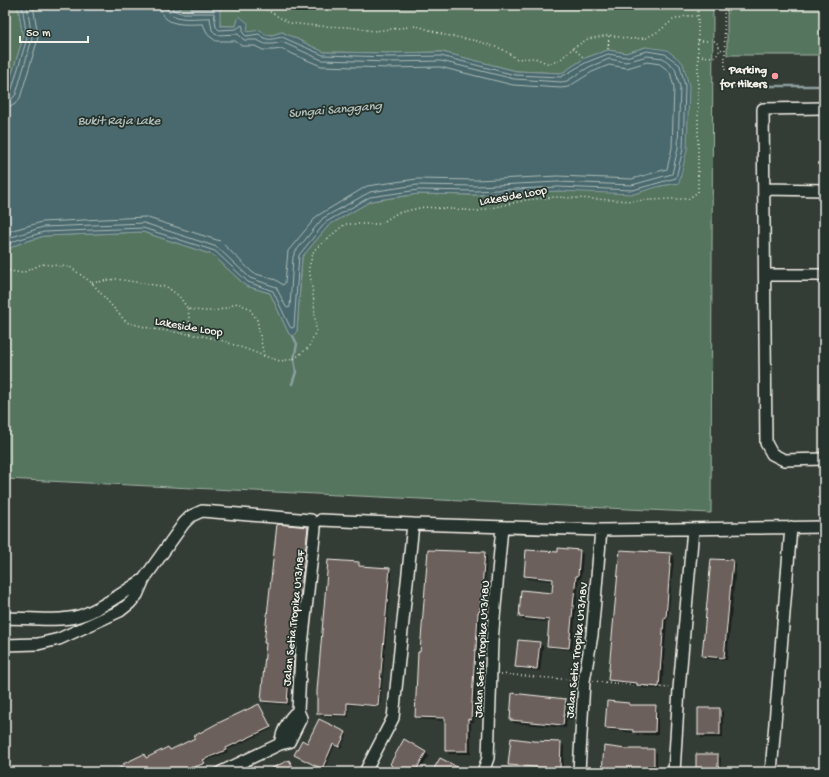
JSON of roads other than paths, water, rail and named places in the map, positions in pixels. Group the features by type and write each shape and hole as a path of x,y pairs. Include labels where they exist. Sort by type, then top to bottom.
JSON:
{"street":[{"path":"824,108 763,109 766,443 772,454 784,460 824,459"},
{"path":"764,189 824,190"},
{"path":"764,275 824,275"},
{"path":"5,645 38,644 59,639 120,611 137,595 144,580 184,523 191,516 202,511 316,523 413,524 601,530 824,527"},
{"name":"Jalan Setia Tropika U13/18F","path":"221,772 280,744 281,736 293,715 298,711 301,654 316,523"},
{"path":"365,772 393,718 413,524"},
{"name":"Jalan Setia Tropika U13/18U","path":"483,772 488,758 492,640 502,527"},
{"path":"771,772 791,527"},
{"path":"674,772 679,689 693,529"},
{"name":"Jalan Setia Tropika U13/18V","path":"580,772 584,680 592,635 601,530"},
{"path":"5,618 58,618 79,616 94,610 144,580"}],"water":[{"name":"Bukit Raja Lake","path":"18,5 172,5 181,9 220,8 220,26 236,26 239,16 248,23 247,32 261,30 265,35 272,35 282,32 324,52 442,52 516,71 562,73 585,58 608,50 626,53 646,47 667,50 683,63 689,86 687,150 679,183 660,186 634,194 558,191 476,195 418,194 371,201 329,225 302,257 297,331 293,336 289,334 270,293 246,286 213,255 143,232 44,236 18,244 5,251 5,96 23,38"}],"waterway":[{"name":"Sungai Sanggang","path":"727,86 824,86"},
{"path":"292,384 296,372 294,359 297,344 293,336"}],"place":[{"name":"Parking for Hikers","path":"775,76"}]}
